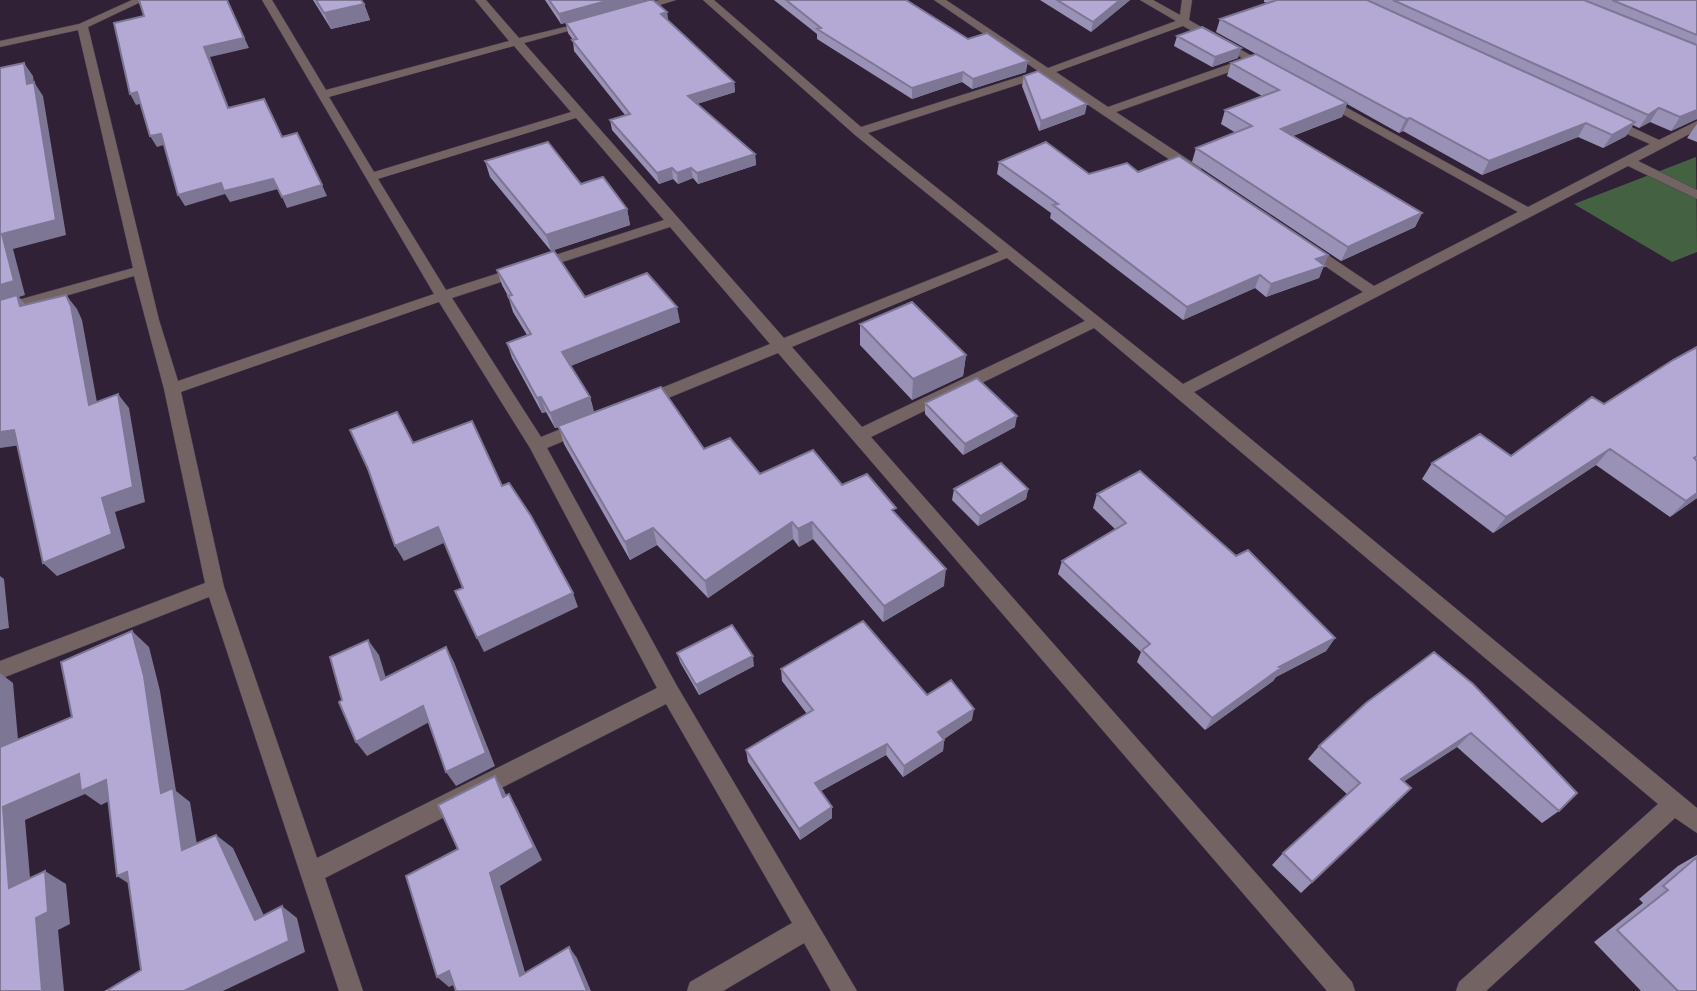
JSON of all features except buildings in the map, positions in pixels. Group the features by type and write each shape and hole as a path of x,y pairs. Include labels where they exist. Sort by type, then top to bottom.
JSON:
{"street":[{"path":"0,44 82,26 140,0"},
{"path":"267,0 443,297 537,445 670,692 845,991"},
{"path":"480,0 1342,991"},
{"path":"620,14 671,0"},
{"path":"708,0 859,132 1182,391 1697,822"},
{"path":"939,0 1049,71 1211,182"},
{"path":"1145,0 1277,73"},
{"path":"1184,22 1187,0"},
{"path":"322,95 607,17"},
{"path":"859,132 1049,71 1184,22"},
{"path":"82,26 172,389 215,587 351,991"},
{"path":"1108,111 1253,60"},
{"path":"1313,93 1527,212"},
{"path":"371,177 579,113"},
{"path":"1598,116 1659,144"},
{"path":"1182,391 1697,125"},
{"path":"1628,160 1697,195"},
{"path":"172,389 672,222"},
{"path":"1292,236 1372,291"},
{"path":"627,408 1008,253"},
{"path":"0,310 141,270"},
{"path":"859,436 1096,322"},
{"path":"537,445 601,419"},
{"path":"0,670 215,587"},
{"path":"311,873 670,692"},
{"path":"1468,991 1674,804"},
{"path":"699,991 808,927"}],"green space":[{"path":"1696,157 1697,252 1672,262 1574,204"}]}
